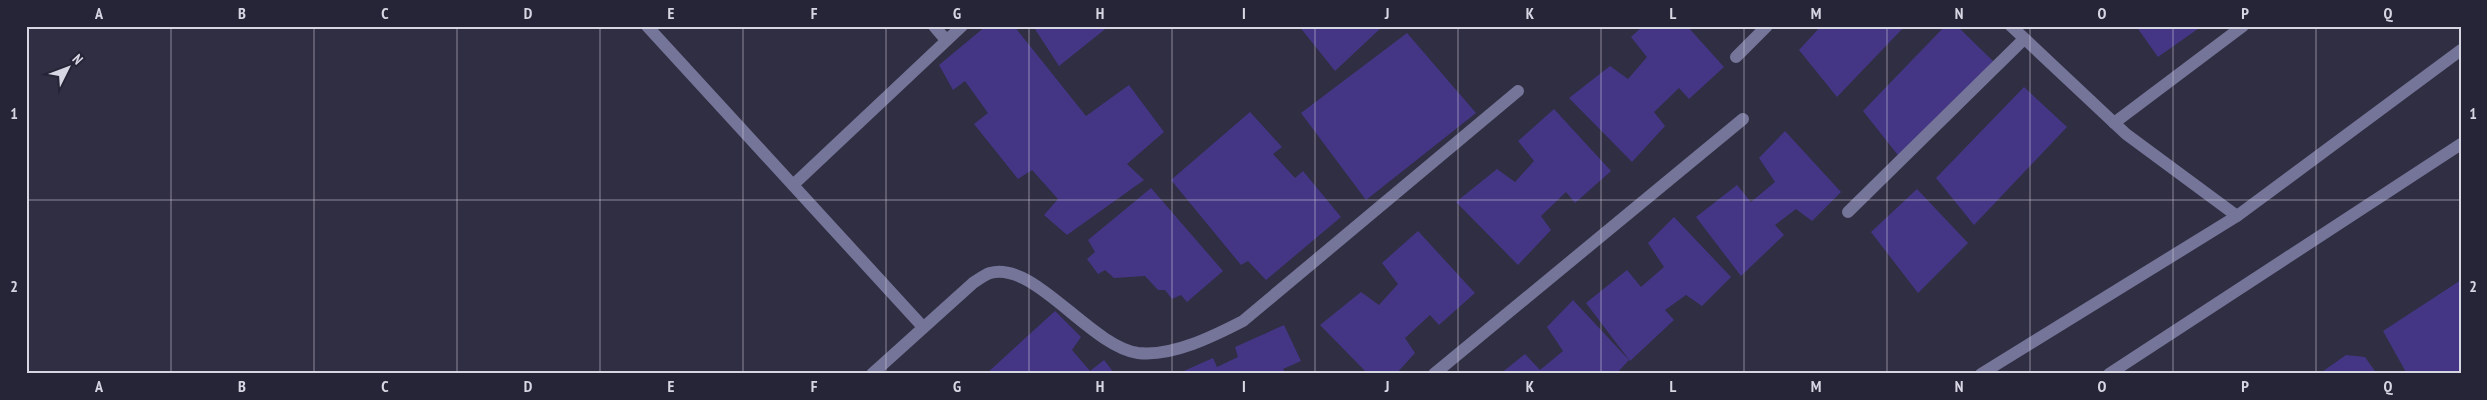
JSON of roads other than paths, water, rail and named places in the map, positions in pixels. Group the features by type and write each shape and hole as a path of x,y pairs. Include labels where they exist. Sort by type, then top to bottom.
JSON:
{"street":[{"path":"648,26 924,327"},
{"path":"934,26 946,40"},
{"path":"793,185 962,26"},
{"path":"1736,58 1766,26"},
{"path":"2011,26 2126,134 2237,216"},
{"path":"2114,123 2243,26"},
{"path":"1848,212 2024,39"},
{"path":"1981,374 2237,216 2461,50"},
{"path":"872,374 973,283 990,273 1008,272 1025,278 1104,339 1138,353 1175,350 1218,334 1243,321 1518,91"},
{"path":"1434,374 1743,118"},
{"path":"2109,374 2152,348 2461,144"}]}
